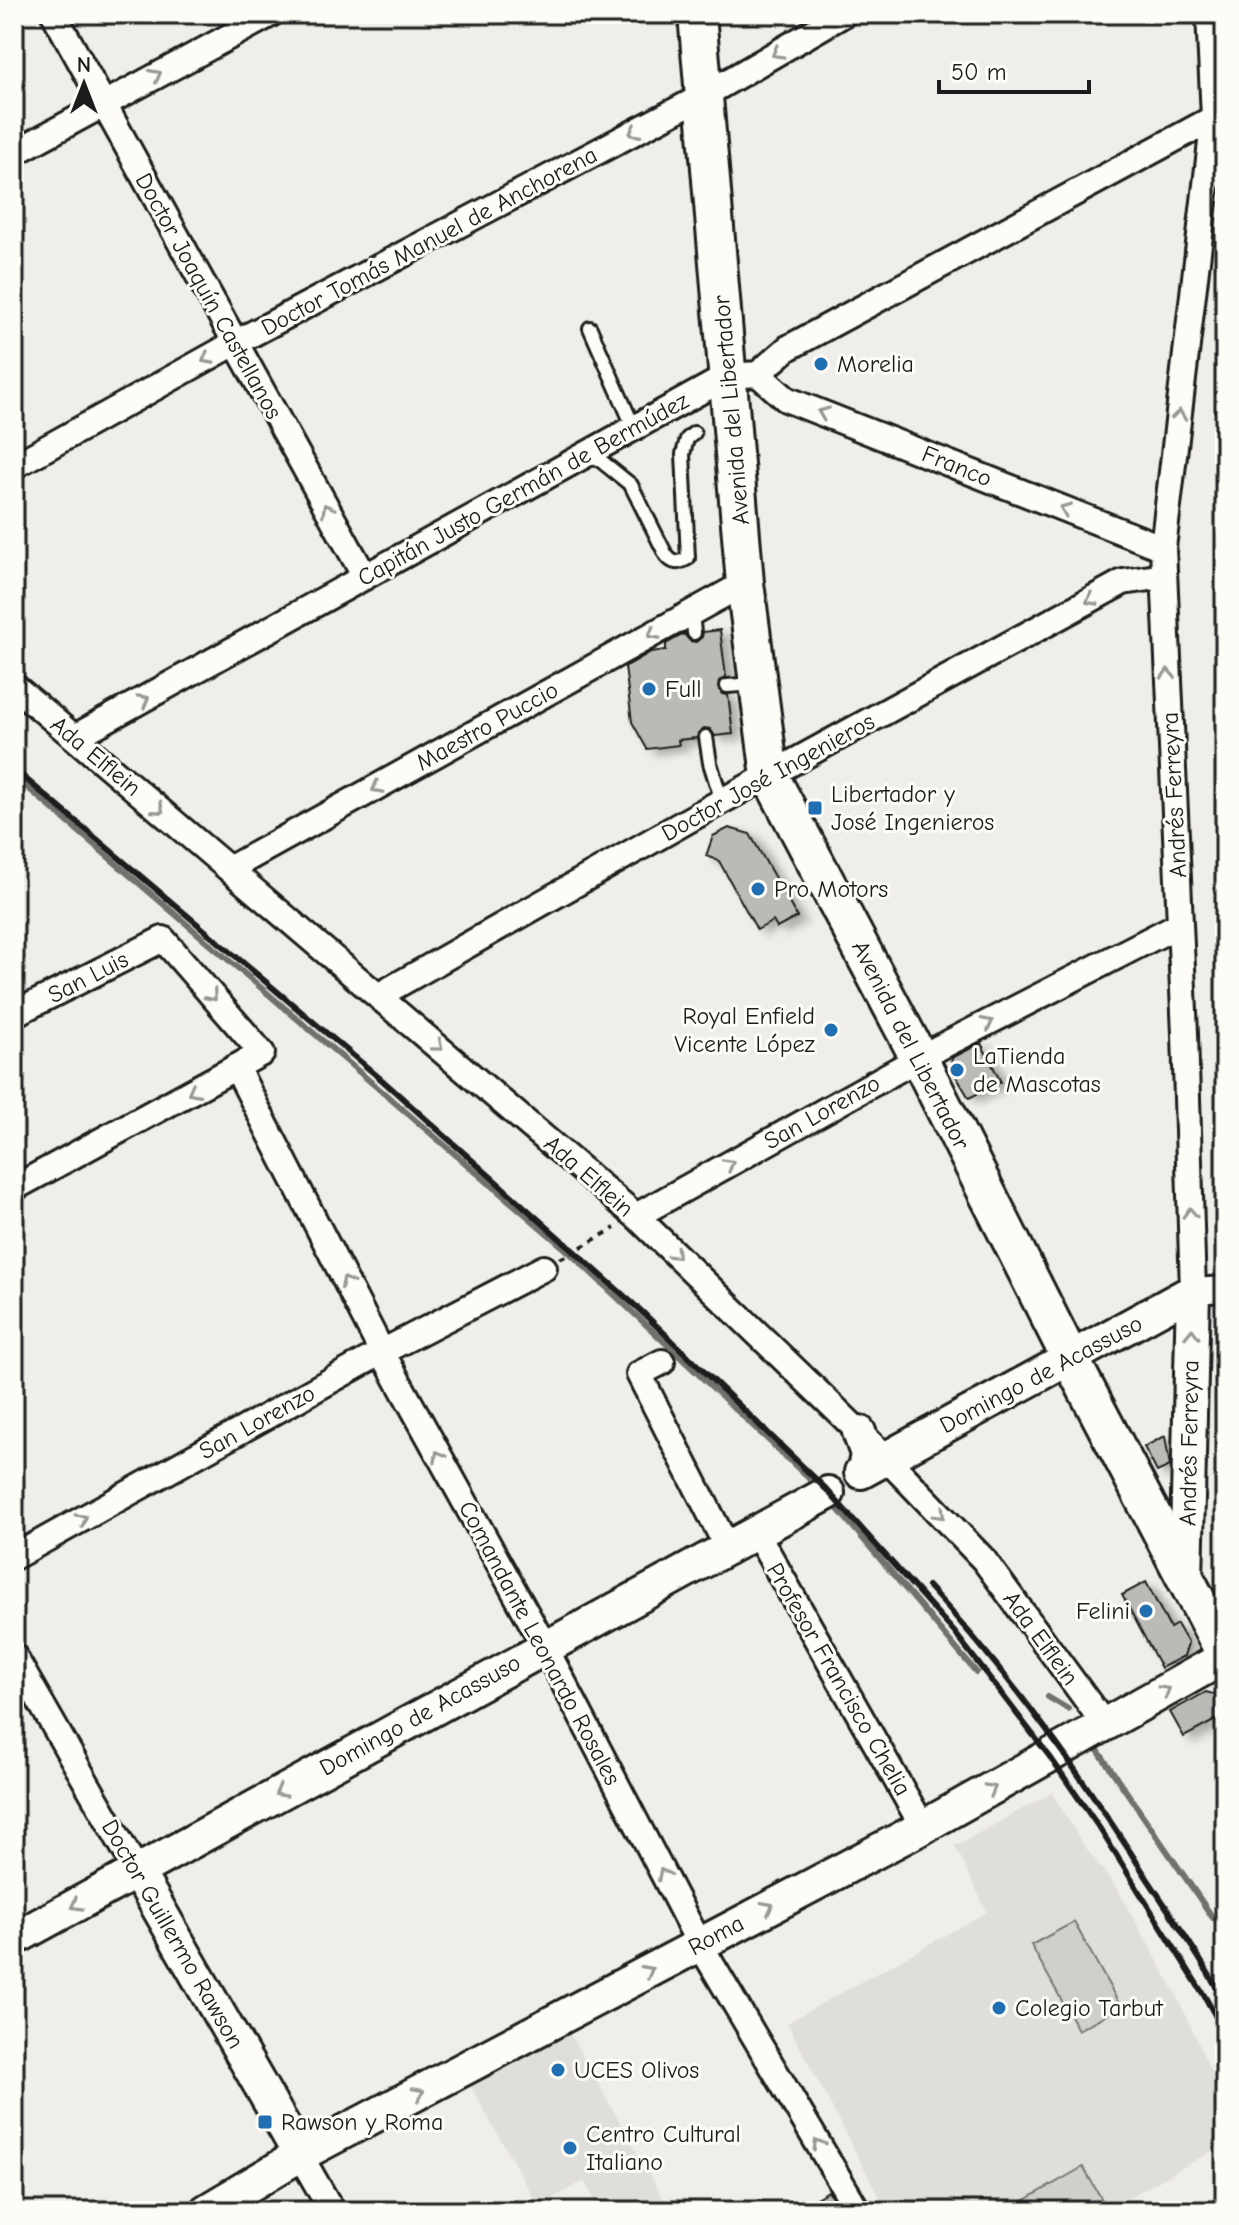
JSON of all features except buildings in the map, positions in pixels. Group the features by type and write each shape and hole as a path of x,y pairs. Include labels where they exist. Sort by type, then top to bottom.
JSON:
{"main road":[{"name":"Avenida del Libertador","path":"697,14 703,96 743,375 745,583 742,685 770,776 919,1058 1225,1656"}],"street":[{"name":"Doctor Joaquín Castellanos","path":"54,14 365,577"},
{"path":"14,153 271,14"},
{"name":"Doctor Tomás Manuel de Anchorena","path":"14,466 235,343 703,96 844,14"},
{"name":"Andrés Ferreyra","path":"1186,1580 1193,1291 1163,548 1220,114 1209,14"},
{"name":"Capitán Justo Germán de Bermúdez","path":"75,737 634,428 743,375 1220,114"},
{"name":"Franco","path":"743,375 786,399 1163,548"},
{"name":"Doctor José Ingenieros","path":"378,996 722,801 1123,582 1164,576"},
{"name":"Maestro Puccio","path":"229,869 693,622 745,583"},
{"name":"Ada Elflein","path":"14,686 636,1216 859,1432"},
{"name":"San Lorenzo","path":"636,1216 919,1058 1180,924"},
{"name":"San Luis","path":"14,1014 163,939 262,1053 236,1067"},
{"path":"14,1188 236,1067"},
{"name":"Comandante Leonardo Rosales","path":"236,1067 382,1352 545,1647 699,1943 858,2211"},
{"name":"San Lorenzo","path":"14,1557 382,1352 544,1268"},
{"name":"Domingo de Acassuso","path":"878,1469 1193,1291 1225,1289"},
{"path":"662,1362 639,1374 727,1547"},
{"path":"859,1432 867,1454 878,1469"},
{"name":"Ada Elflein","path":"878,1469 984,1560 1105,1725"},
{"name":"Domingo de Acassuso","path":"14,1939 828,1493"},
{"name":"Profesor Francisco Chelia","path":"756,1532 923,1827"},
{"name":"Doctor Guillermo Rawson","path":"14,1656 332,2211"},
{"name":"Roma","path":"206,2211 300,2155 923,1827 1225,1656"}],"lane":[{"path":"590,328 634,428"},
{"path":"590,452 631,485 666,555 677,563 688,558 683,454 687,439 694,433"},
{"path":"706,737 710,763 722,801"}],"path":[{"path":"544,1268 636,1216"}],"shaded area":[{"name":"Colegio Tarbut","path":"1052,1793 1081,1841 1117,1889 1175,1992 1225,2102 1225,2144 1105,2211 887,2211 787,2023 987,1912 955,1846"},
{"path":"1074,1922 1121,2007 1078,2030 1031,1945"},
{"name":"Centro Cultural Italiano","path":"565,2025 670,2211 601,2211 584,2181 538,2206 467,2080"},
{"path":"1083,2167 1108,2210 1006,2211"}],"waterway":[{"path":"14,776 568,1251 818,1487"},
{"path":"831,1501 976,1672"},
{"path":"1048,1697 1068,1709"},
{"path":"1095,1746 1213,1918"}],"railway":[{"path":"14,769 382,1080 639,1309 826,1489 955,1633 1050,1757 1100,1829 1225,2033"},
{"path":"928,1586 1017,1691 1071,1764 1188,1940 1225,2002"}],"place":[{"name":"Morelia","path":"821,364"},
{"name":"Full","path":"649,689"},
{"name":"Libertador y José Ingenieros","path":"815,808"},
{"name":"Pro Motors","path":"758,889"},
{"name":"Royal Enfield Vicente López","path":"831,1030"},
{"name":"LaTienda de Mascotas","path":"957,1070"},
{"name":"Felini","path":"1146,1611"},
{"name":"Colegio Tarbut","path":"999,2008"},
{"name":"UCES Olivos","path":"558,2070"},
{"name":"Rawson y Roma","path":"265,2122"},
{"name":"Centro Cultural Italiano","path":"570,2148"}]}
